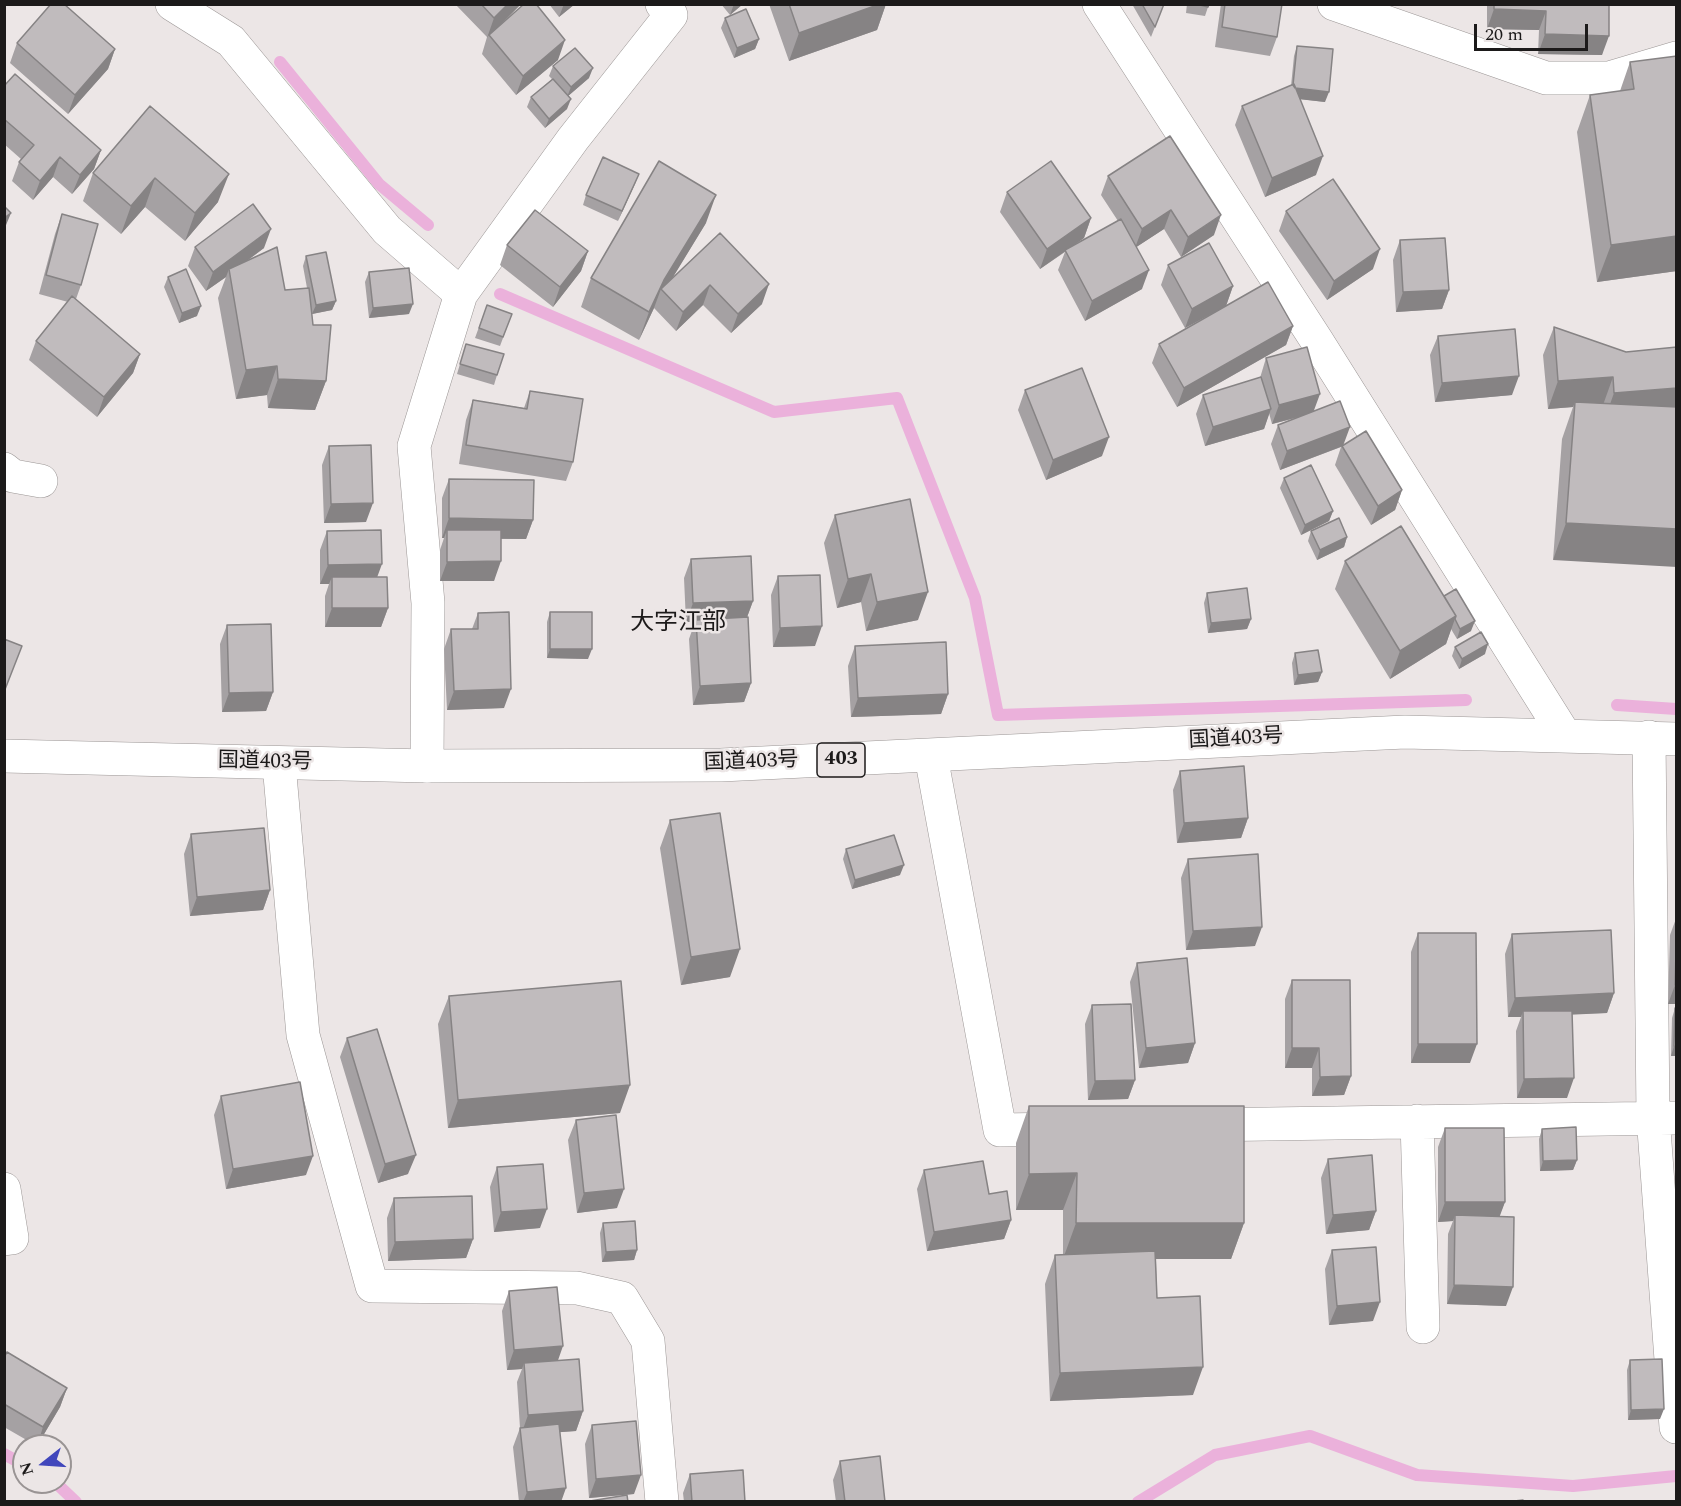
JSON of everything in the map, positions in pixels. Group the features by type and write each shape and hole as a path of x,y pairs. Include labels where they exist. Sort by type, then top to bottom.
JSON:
{"main road":[{"path":"172,4 231,41 387,230 461,294"},
{"path":"427,766 428,603 414,446 461,294 573,139 671,15 663,4"},
{"path":"1099,4 1323,351 1564,734"},
{"path":"1334,4 1546,78 1609,78 1677,58"},
{"path":"4,469 13,476 41,481"},
{"name":"国道403号","path":"4,756 427,766 721,765 1405,732 1663,738"},
{"path":"1663,738 1665,1117 1677,1427"},
{"path":"931,756 1000,1130 1095,1128"},
{"path":"279,764 303,1035 372,1286 577,1287 622,1298 648,1341 662,1502"},
{"path":"1167,1126 1665,1117"},
{"path":"1417,1120 1423,1327"},
{"path":"4,1189 12,1238 4,1239"}],"building":[{"path":"51,4 64,4 115,49 75,95 17,43"},
{"path":"481,4 508,4 494,18"},
{"path":"524,4 536,4 565,40 523,76 489,35"},
{"path":"789,4 880,4 799,33"},
{"path":"1142,4 1164,4 1155,27"},
{"path":"1225,4 1282,4 1277,37 1222,27"},
{"path":"1494,4 1609,4 1609,36 1545,34 1546,11 1494,9"},
{"path":"746,9 759,39 737,48 725,18"},
{"path":"1297,46 1333,49 1329,92 1295,88 1293,85"},
{"path":"575,48 593,68 571,87 553,66"},
{"path":"1677,56 1677,236 1611,245 1590,95 1634,89 1630,62"},
{"path":"15,74 101,150 80,175 60,157 40,181 19,162 34,145 4,119 4,86"},
{"path":"553,79 571,99 549,119 531,97"},
{"path":"1294,84 1323,156 1272,178 1242,106"},
{"path":"150,106 229,174 195,213 155,178 131,206 93,173"},
{"path":"1170,136 1221,215 1188,237 1171,210 1142,229 1108,176"},
{"path":"603,157 639,174 622,211 586,195"},
{"path":"659,161 716,195 664,280 649,312 591,278"},
{"path":"1051,161 1091,218 1047,249 1007,192"},
{"path":"1333,179 1380,249 1334,281 1286,211"},
{"path":"253,204 271,229 213,272 195,247"},
{"path":"4,206 11,213 4,218"},
{"path":"535,210 588,251 560,287 507,245"},
{"path":"62,214 98,224 81,285 46,275"},
{"path":"1121,219 1149,270 1092,301 1065,250"},
{"path":"720,233 769,284 738,314 710,285 683,312 661,289"},
{"path":"1445,238 1449,290 1403,292 1400,240"},
{"path":"1209,243 1233,286 1192,309 1168,265"},
{"path":"277,247 285,290 309,288 313,325 331,325 326,381 278,379 277,366 246,370 229,269"},
{"path":"326,252 336,301 316,305 306,256"},
{"path":"409,268 413,304 373,308 369,272"},
{"path":"186,269 201,306 182,313 168,277"},
{"path":"1268,282 1293,326 1184,388 1159,344"},
{"path":"72,296 140,354 104,397 36,341"},
{"path":"487,305 512,314 503,337 479,328"},
{"path":"1554,327 1626,352 1677,347 1677,388 1614,393 1613,377 1558,381"},
{"path":"1515,329 1519,376 1442,383 1438,336"},
{"path":"466,344 504,354 497,375 460,364"},
{"path":"1307,347 1320,394 1279,405 1266,358"},
{"path":"1082,368 1109,437 1053,460 1025,390"},
{"path":"1261,377 1271,409 1213,427 1203,395"},
{"path":"530,391 583,399 573,462 466,445 473,400 527,409"},
{"path":"1340,401 1350,427 1287,451 1278,425"},
{"path":"1575,402 1677,407 1677,529 1566,523"},
{"path":"1366,431 1402,490 1378,506 1342,446"},
{"path":"371,445 373,503 331,504 329,446"},
{"path":"1311,465 1333,511 1305,525 1284,478"},
{"path":"449,479 534,480 533,520 449,518"},
{"path":"910,499 928,592 877,602 871,574 848,579 835,515"},
{"path":"1339,518 1347,537 1320,550 1311,531"},
{"path":"1401,526 1456,616 1400,651 1345,561"},
{"path":"381,530 382,564 328,565 327,531"},
{"path":"447,530 501,530 501,561 447,562"},
{"path":"751,556 753,601 693,603 691,559"},
{"path":"820,575 822,626 780,628 778,576"},
{"path":"332,577 387,577 388,608 332,608"},
{"path":"1247,588 1251,619 1211,623 1207,593"},
{"path":"1456,589 1475,621 1460,629 1455,619 1456,616 1444,596"},
{"path":"509,612 511,689 454,691 451,629 478,629 478,613"},
{"path":"550,612 592,612 592,649 550,649"},
{"path":"748,617 751,683 700,686 696,620"},
{"path":"271,624 273,692 229,693 227,625"},
{"path":"1481,632 1488,644 1462,659 1455,647"},
{"path":"4,639 22,646 4,692"},
{"path":"946,642 948,694 858,698 855,646"},
{"path":"1318,650 1322,672 1298,675 1295,653"},
{"path":"1244,766 1248,818 1184,823 1180,771"},
{"path":"720,813 740,949 691,957 670,820"},
{"path":"264,828 270,890 197,897 191,834"},
{"path":"894,835 904,865 855,880 846,849"},
{"path":"1258,854 1262,927 1193,931 1188,859"},
{"path":"1677,922 1677,985 1675,985"},
{"path":"1611,930 1614,993 1515,998 1512,934"},
{"path":"1418,933 1476,933 1477,1044 1418,1044"},
{"path":"1187,958 1195,1043 1146,1048 1137,963"},
{"path":"1292,980 1350,980 1351,1076 1320,1077 1319,1048 1292,1048"},
{"path":"621,981 630,1085 458,1100 449,996"},
{"path":"1131,1004 1135,1080 1095,1081 1092,1005"},
{"path":"1675,1008 1677,1008 1677,1047 1674,1046"},
{"path":"1523,1011 1572,1011 1574,1078 1524,1079"},
{"path":"377,1029 416,1155 385,1164 347,1038"},
{"path":"300,1082 313,1156 233,1169 221,1096"},
{"path":"1029,1106 1244,1106 1244,1223 1076,1223 1077,1173 1029,1174"},
{"path":"616,1115 624,1189 584,1193 576,1120"},
{"path":"1576,1127 1577,1160 1543,1161 1542,1129"},
{"path":"1445,1128 1504,1128 1505,1202 1445,1202"},
{"path":"1372,1155 1376,1211 1333,1215 1328,1159"},
{"path":"983,1161 989,1194 1007,1191 1011,1220 934,1232 924,1170"},
{"path":"543,1164 547,1209 501,1212 497,1167"},
{"path":"472,1196 473,1239 395,1242 394,1198"},
{"path":"1455,1215 1514,1217 1513,1287 1454,1285"},
{"path":"635,1221 637,1250 606,1252 603,1223"},
{"path":"1376,1247 1380,1302 1337,1306 1332,1250"},
{"path":"1155,1251 1157,1298 1200,1296 1203,1367 1060,1373 1055,1255"},
{"path":"557,1287 563,1346 514,1350 509,1291"},
{"path":"7,1352 67,1388 43,1427 4,1404 4,1357"},
{"path":"579,1359 583,1411 528,1415 524,1363"},
{"path":"1662,1359 1664,1409 1631,1410 1630,1360"},
{"path":"636,1421 641,1475 596,1479 592,1425"},
{"path":"559,1424 566,1488 527,1492 520,1428"},
{"path":"880,1456 885,1502 845,1502 840,1461"},
{"path":"743,1470 745,1502 692,1502 690,1474"},
{"path":"627,1495 628,1502 590,1502 590,1501"}],"waterway":[{"path":"280,62 379,184 428,225"},
{"path":"500,294 774,412 897,398 975,598 998,715 1466,700"},
{"path":"1617,705 1676,709"},
{"path":"1138,1502 1215,1455 1310,1436 1417,1475 1573,1486 1676,1476"},
{"path":"4,1454 12,1458"},
{"path":"68,1494 76,1502"}],"district":[{"name":"大字江部","path":"678,624"}]}
